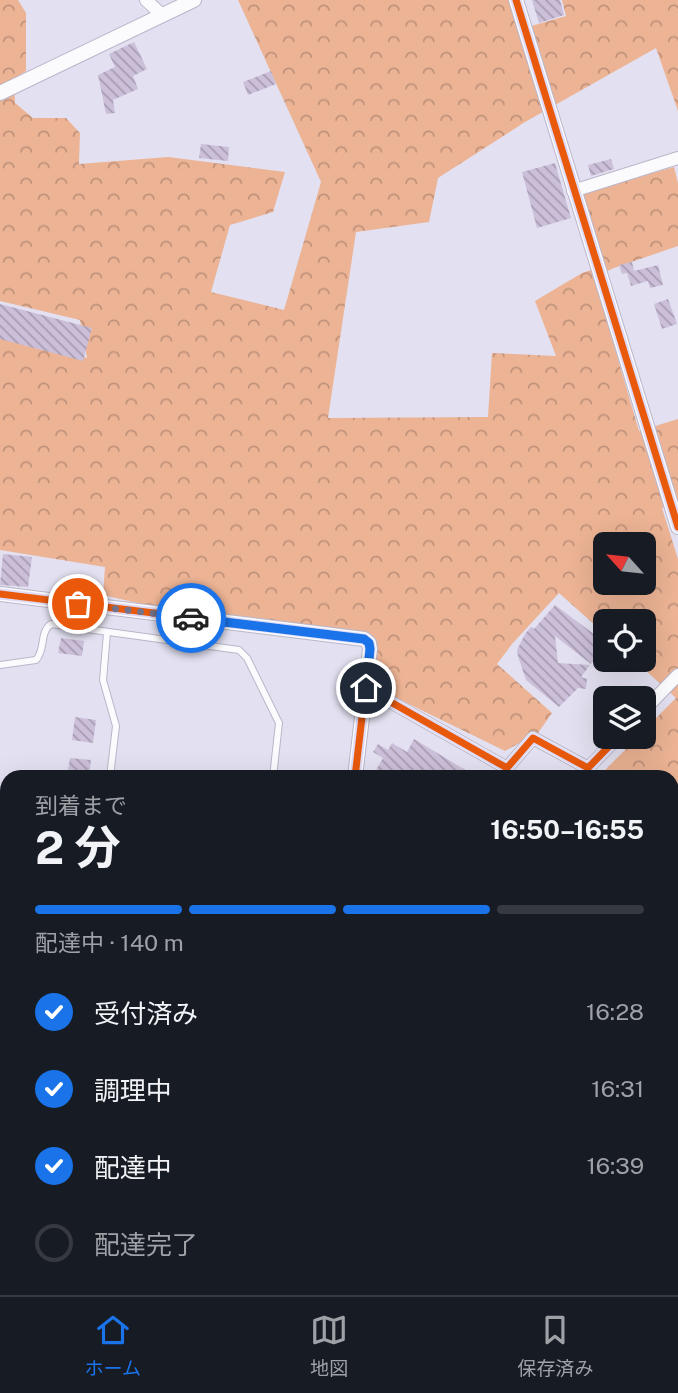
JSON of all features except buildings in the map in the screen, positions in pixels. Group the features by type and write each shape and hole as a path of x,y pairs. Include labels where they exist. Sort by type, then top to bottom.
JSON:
{"street":[{"path":"145,0 162,15"},
{"path":"0,93 194,0"},
{"path":"516,0 573,191 675,509 678,527"},
{"path":"573,191 678,158"},
{"path":"0,594 364,639 369,643 370,649 356,770"},
{"path":"656,698 678,675"},
{"path":"366,688 507,768 533,738 580,770"},
{"path":"587,770 607,749"}],"lane":[{"path":"0,665 36,660 42,652 45,629 51,624 233,649 243,654 279,723 274,770"},
{"path":"107,633 103,680 116,726 111,770"}],"green space":[{"path":"0,0 18,0 26,13 26,71 14,79 15,103 33,118 66,118 80,133 79,164 168,157 285,172 273,212 230,225 211,292 284,310 321,182 238,0 512,0 521,29 566,16 562,0 678,0 678,111 656,48 525,122 438,178 429,222 356,232 328,418 488,417 492,353 556,356 535,301 582,273 603,266 581,193 674,167 678,183 678,246 594,277 639,431 678,419 678,503 662,508 678,559 678,770 605,770 626,749 656,749 656,718 676,698 647,672 656,672 656,609 593,609 593,623 559,593 497,664 552,713 538,733 505,751 370,685 373,639 168,610 103,595 105,567 0,550 0,336 87,358 80,320 0,301"}],"cycle path":[{"path":"516,0 678,527"},
{"path":"0,594 364,639 369,643 370,649 356,770"},
{"path":"366,688 507,768 533,738 588,768 606,749"}],"way so far":[{"path":"78,604 191,618"}],"route":[{"path":"191,618 364,639 369,643 370,649 366,688"}]}
